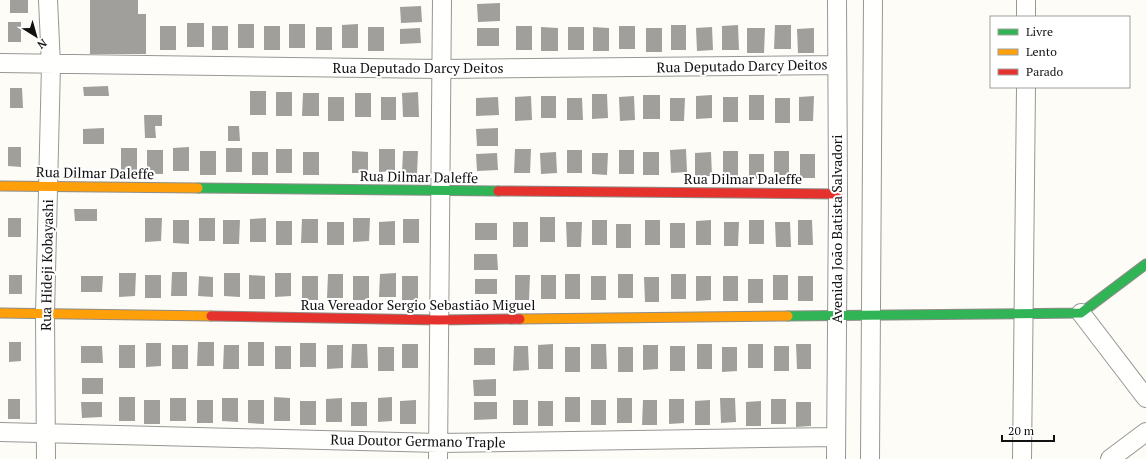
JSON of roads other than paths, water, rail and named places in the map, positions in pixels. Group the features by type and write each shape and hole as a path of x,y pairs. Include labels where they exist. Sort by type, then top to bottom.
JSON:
{"street":[{"name":"Rua Hideji Kobayashi","path":"46,459 46,314 51,65 48,0"},
{"path":"438,451 442,0"},
{"name":"Avenida João Batista Salvadori","path":"836,459 838,194 837,0"},
{"path":"870,459 873,0"},
{"path":"1026,0 1026,16"},
{"name":"Rua Deputado Darcy Deitos","path":"0,63 51,65 441,69 837,65"},
{"path":"1022,459 1026,88"},
{"name":"Rua Dilmar Daleffe","path":"0,186 838,194"},
{"path":"1146,264 1081,313 1146,398"},
{"name":"Rua Vereador Sergio Sebastião Miguel","path":"0,313 439,320 1081,313"},
{"name":"Rua Doutor Germano Traple","path":"0,432 438,451 836,437"},
{"path":"1110,459 1146,432"}]}
